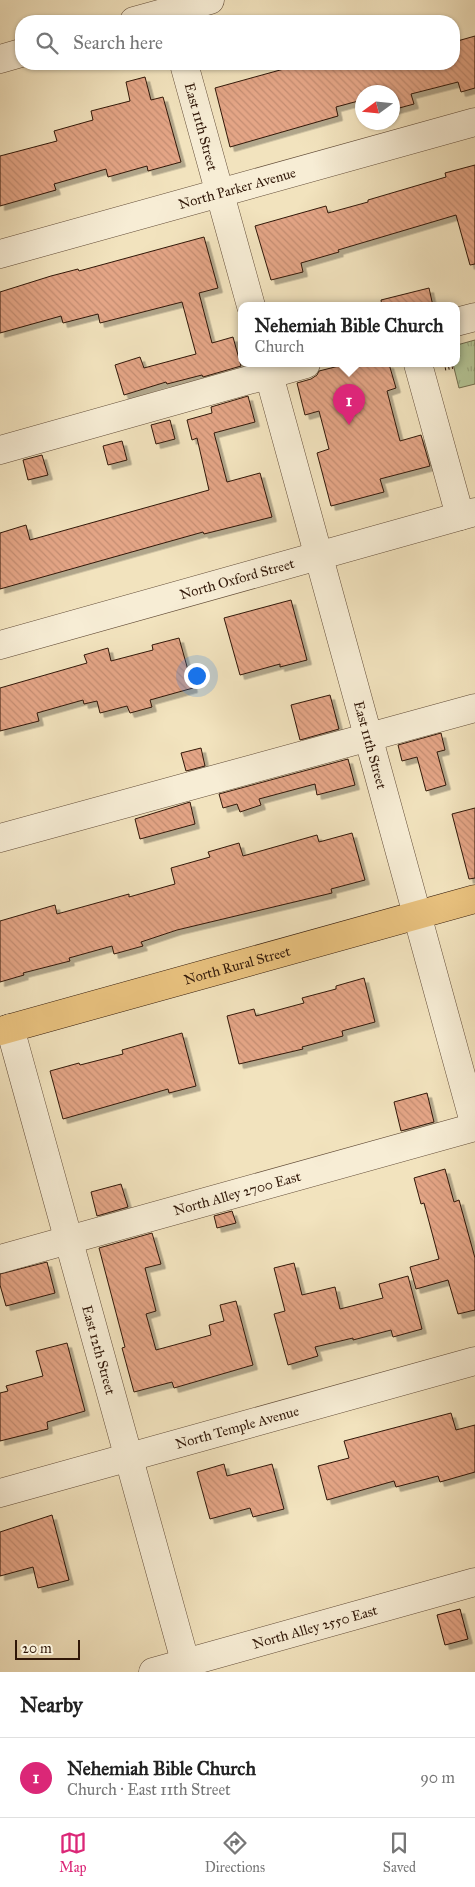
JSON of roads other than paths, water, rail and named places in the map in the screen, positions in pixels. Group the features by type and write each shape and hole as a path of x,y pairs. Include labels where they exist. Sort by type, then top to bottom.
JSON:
{"main road":[{"name":"North Rural Street","path":"5,1030 475,900"}],"street":[{"path":"156,15 210,0"},
{"path":"0,59 15,55"},
{"name":"East 11th Street","path":"186,70 250,302"},
{"name":"North Parker Avenue","path":"0,254 475,122"},
{"path":"460,321 475,317"},
{"path":"0,450 268,369 283,367"},
{"path":"419,367 467,514"},
{"name":"East 11th Street","path":"268,369 475,1127"},
{"name":"North Oxford Street","path":"0,645 467,514"},
{"path":"0,838 475,708"},
{"name":"East 12th Street","path":"5,1030 68,1239 186,1667"},
{"name":"North Alley 2700 East","path":"0,1258 475,1127"},
{"name":"North Temple Avenue","path":"0,1493 475,1361"},
{"name":"North Alley 2550 East","path":"154,1672 186,1667 475,1582"}],"place":[{"name":"Nehemiah Bible Church","path":"349,425"}]}
